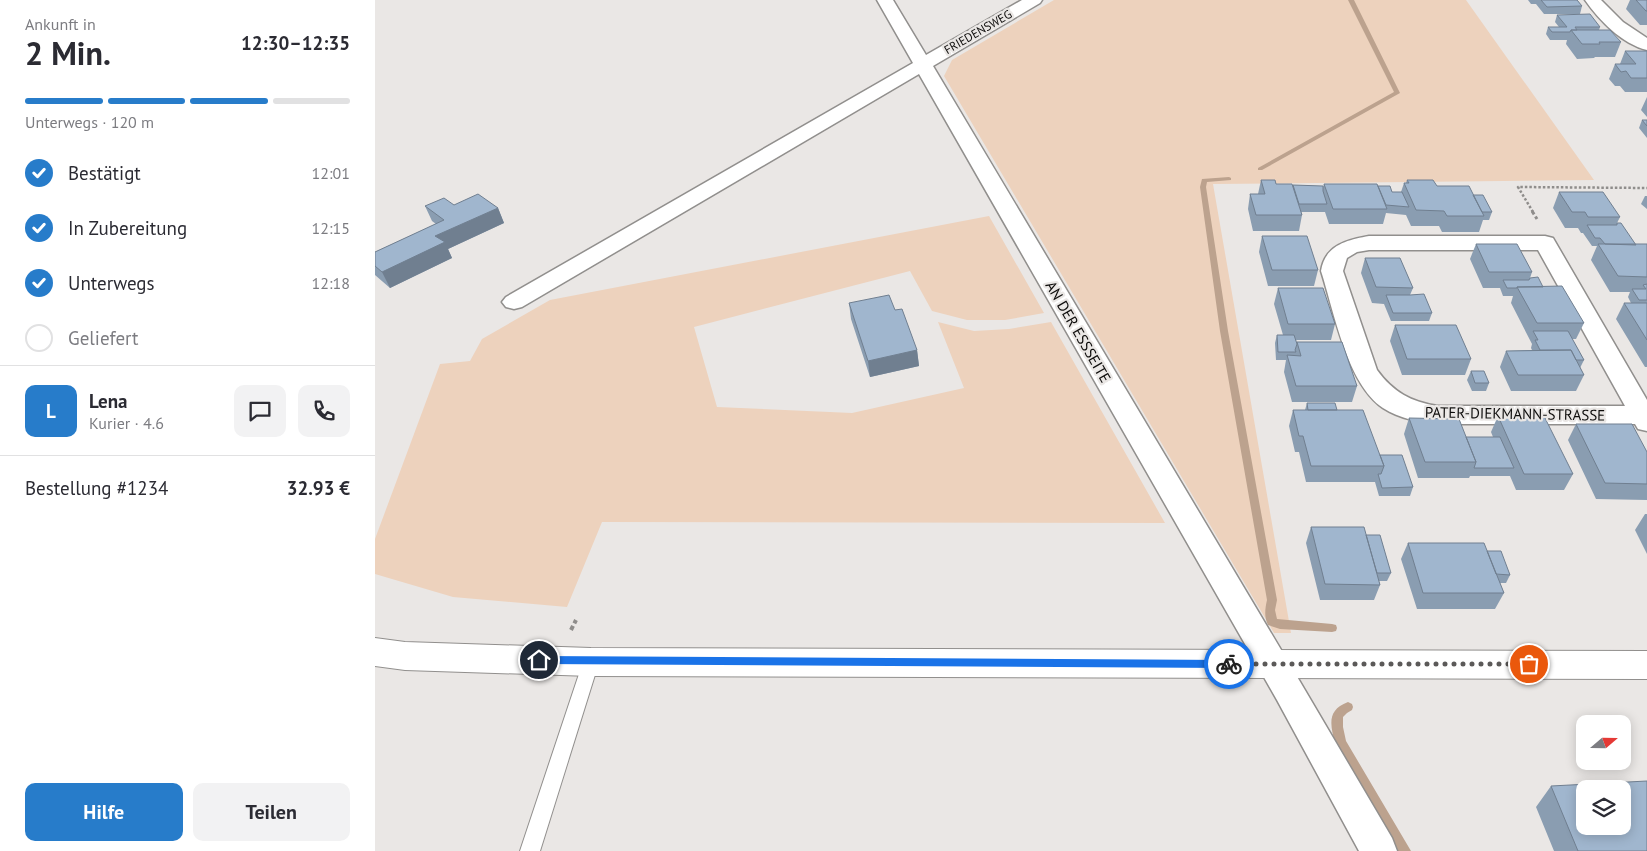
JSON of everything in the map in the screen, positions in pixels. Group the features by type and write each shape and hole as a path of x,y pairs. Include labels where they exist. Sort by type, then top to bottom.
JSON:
{"street":[{"name":"AN DER ESSSEITE","path":"885,0 1379,851"},
{"name":"FRIEDENSWEG","path":"514,302 1034,0"},
{"path":"1593,0 1601,12 1624,31 1647,45"},
{"name":"PATER-DIEKMANN-STRASSE","path":"1369,243 1545,243 1645,419 1438,415 1415,412 1393,402 1377,389 1365,371 1332,272 1333,262 1338,253 1352,246 1369,243"},
{"path":"375,652 405,656 591,662 1647,665"}],"lane":[{"path":"529,851 591,662"}],"path":[{"path":"1545,243 1545,233 1518,187 1647,188"}],"shaded area":[{"path":"1054,0 1466,0 1594,180 1213,184 1291,633 1274,633 944,76 952,60"},
{"path":"989,216 1044,313 1005,320 967,320 932,311 910,271 694,327 717,407 852,413 964,388 938,322 974,331 1009,329 1051,322 1165,523 602,522 567,607 453,597 375,574 375,539 440,364 470,361 482,339 550,300"}],"building":[{"path":"1541,0 1577,0 1582,6 1547,7"},
{"path":"1636,0 1647,0 1647,11 1646,11"},
{"path":"1590,14 1600,27 1575,27 1577,30 1571,30 1570,32 1552,32 1548,27 1567,27 1557,15"},
{"path":"1571,30 1610,30 1621,42 1582,44"},
{"path":"1625,51 1647,51 1647,78 1631,78 1626,71 1621,72 1615,64 1636,64"},
{"path":"1261,180 1275,180 1276,184 1292,184 1302,215 1256,215 1250,194 1265,194"},
{"path":"1407,180 1433,180 1437,186 1469,186 1484,216 1447,216 1444,211 1416,210 1404,183 1409,183"},
{"path":"1324,184 1377,184 1387,209 1333,209"},
{"path":"1293,185 1323,186 1327,204 1299,204"},
{"path":"1378,186 1390,186 1392,192 1402,192 1409,207 1386,205"},
{"path":"1559,192 1603,192 1620,217 1588,217 1585,212 1572,212"},
{"path":"478,194 498,208 435,236 445,242 382,272 375,266 375,252 444,220 425,206 444,198 454,205"},
{"path":"1473,195 1483,195 1492,212 1482,212"},
{"path":"1617,223 1621,223 1636,245 1605,244 1600,238 1595,238 1587,225 1617,225"},
{"path":"1262,236 1307,236 1318,270 1272,270"},
{"path":"1476,244 1517,244 1532,272 1489,272"},
{"path":"1598,244 1647,244 1647,277 1618,276"},
{"path":"1365,258 1400,258 1413,288 1376,287"},
{"path":"1538,277 1543,287 1507,288 1503,280 1529,280 1530,278"},
{"path":"1647,284 1647,300 1639,300 1632,289 1646,289 1643,285"},
{"path":"1562,286 1584,323 1537,323 1517,287"},
{"path":"1278,288 1323,288 1335,324 1288,324"},
{"path":"1424,294 1432,313 1393,313 1386,295 1410,295"},
{"path":"889,295 895,310 902,309 917,350 868,361 849,303"},
{"path":"1624,303 1647,303 1647,340"},
{"path":"1395,325 1456,325 1471,359 1407,359"},
{"path":"1533,331 1568,331 1584,360 1576,360 1571,350 1540,350 1535,340 1538,340"},
{"path":"1277,335 1294,335 1297,344 1296,352 1278,352"},
{"path":"1297,342 1342,342 1357,386 1296,386 1287,355 1301,356"},
{"path":"1571,350 1584,375 1518,375 1506,351"},
{"path":"1471,371 1484,371 1489,383 1475,383"},
{"path":"1307,403 1335,403 1337,410 1308,410"},
{"path":"1293,410 1363,410 1384,466 1311,466 1303,436 1299,436"},
{"path":"1498,416 1544,416 1573,474 1524,474"},
{"path":"1409,418 1459,419 1476,462 1425,462"},
{"path":"1576,424 1632,424 1647,452 1647,484 1605,483"},
{"path":"1466,437 1500,437 1514,468 1474,468 1476,462"},
{"path":"1380,455 1402,455 1413,487 1382,488 1378,474 1381,474 1384,466"},
{"path":"1311,527 1364,527 1380,585 1325,584"},
{"path":"1366,535 1380,535 1391,573 1377,573"},
{"path":"1408,543 1484,543 1504,593 1423,593"},
{"path":"1487,551 1501,551 1510,575 1496,574"},
{"path":"1647,781 1647,851 1578,851 1551,786 1576,785 1576,835 1631,835 1631,782"}],"waterway":[{"path":"1260,169 1397,93 1351,0"},
{"path":"1229,179 1204,180 1203,187 1224,331 1272,600 1270,610 1272,622 1280,625 1332,628"},
{"path":"1348,707 1339,712 1337,717 1337,727 1341,743 1405,851"}],"way so far":[{"path":"1229,664 1529,664"}],"route":[{"path":"539,660 611,662 1229,664"}]}
